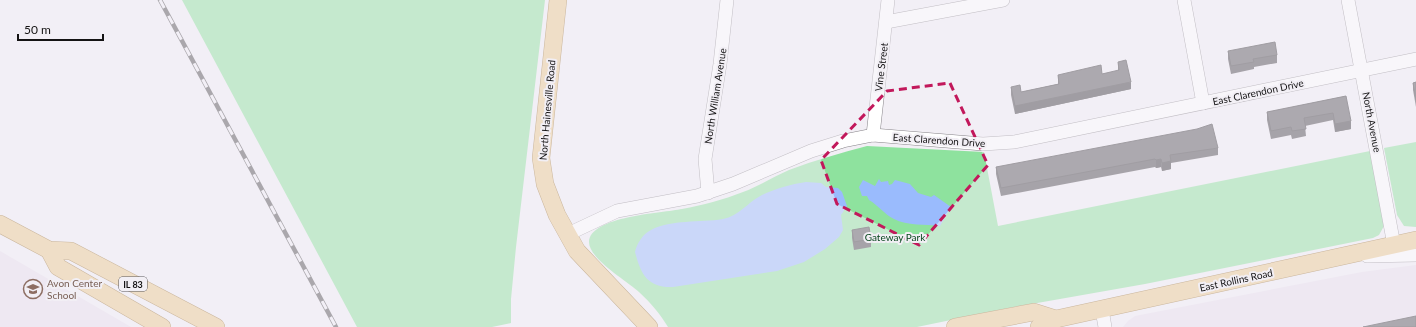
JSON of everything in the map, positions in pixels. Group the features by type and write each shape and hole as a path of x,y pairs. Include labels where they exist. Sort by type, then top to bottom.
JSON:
{"main road":[{"name":"North Hainesville Road","path":"558,0 541,158 545,184 557,215 578,251 650,327"},
{"name":"IL 83","path":"0,224 49,250 71,251 216,327"},
{"name":"East Rollins Road","path":"1039,327 1056,319 1416,240"},
{"path":"49,250 58,267 162,327"},
{"name":"East Rollins Road","path":"955,327 1034,312 1056,319"}],"street":[{"name":"North William Avenue","path":"708,193 705,159 720,64 727,0"},
{"name":"Vine Street","path":"873,135 888,0"},
{"path":"886,22 1003,0"},
{"path":"1184,0 1203,103"},
{"name":"North Avenue","path":"1348,0 1385,189 1394,245"},
{"name":"East Clarendon Drive","path":"568,234 617,211 708,193 811,151 843,141 873,135 983,144 1006,142 1416,59"},
{"path":"1338,257 1416,255"},
{"path":"1102,310 1105,327"}],"highlighted area":[{"path":"950,83 988,165 919,245 837,204 821,160 887,91"}],"shaded area":[{"name":"Avon Center School","path":"0,251 131,327 0,327"},
{"path":"1416,265 1416,327 1123,327 1135,316 1362,272"}],"green space":[{"path":"182,0 545,0 516,247 511,299 511,323 492,327 357,327"},
{"path":"1416,142 1416,227 1404,226 1397,215 1384,148"},
{"name":"Gateway Park","path":"867,146 984,152 998,226 1370,151 1384,226 1379,235 1373,238 1145,284 1014,307 917,327 668,327 647,300 602,262 591,249 589,242 593,233 601,226 614,221 720,200 749,190 799,166"}],"water":[{"path":"879,179 881,182 888,181 889,185 895,180 910,184 918,193 931,197 934,195 951,207 940,226 911,224 899,221 887,215 869,200 867,196 862,196 859,187 863,180 875,186"},
{"path":"806,182 821,183 826,187 838,188 842,192 847,206 841,215 843,230 839,237 825,249 804,262 777,271 673,287 657,285 643,273 635,252 641,239 651,230 668,224 723,219 739,212 762,195 783,187"}],"building":[{"path":"1275,42 1277,55 1253,59 1254,62 1231,66 1228,51"},
{"path":"1126,60 1131,82 1015,106 1011,87 1020,85 1021,92 1059,84 1058,75 1101,65 1102,74 1119,70 1118,62"},
{"path":"1416,82 1416,100 1413,83"},
{"path":"1346,96 1351,121 1335,124 1333,113 1304,118 1306,129 1292,131 1291,127 1271,131 1267,112"},
{"path":"1212,124 1218,148 1170,155 1171,161 1162,163 1161,159 1155,159 1001,188 996,167 1197,129"},
{"path":"869,227 871,239 854,242 852,230"},
{"path":"1416,316 1416,327 1363,327"}],"railway":[{"path":"160,0 336,327"}],"place":[{"name":"Avon Center School","path":"33,289"}]}
